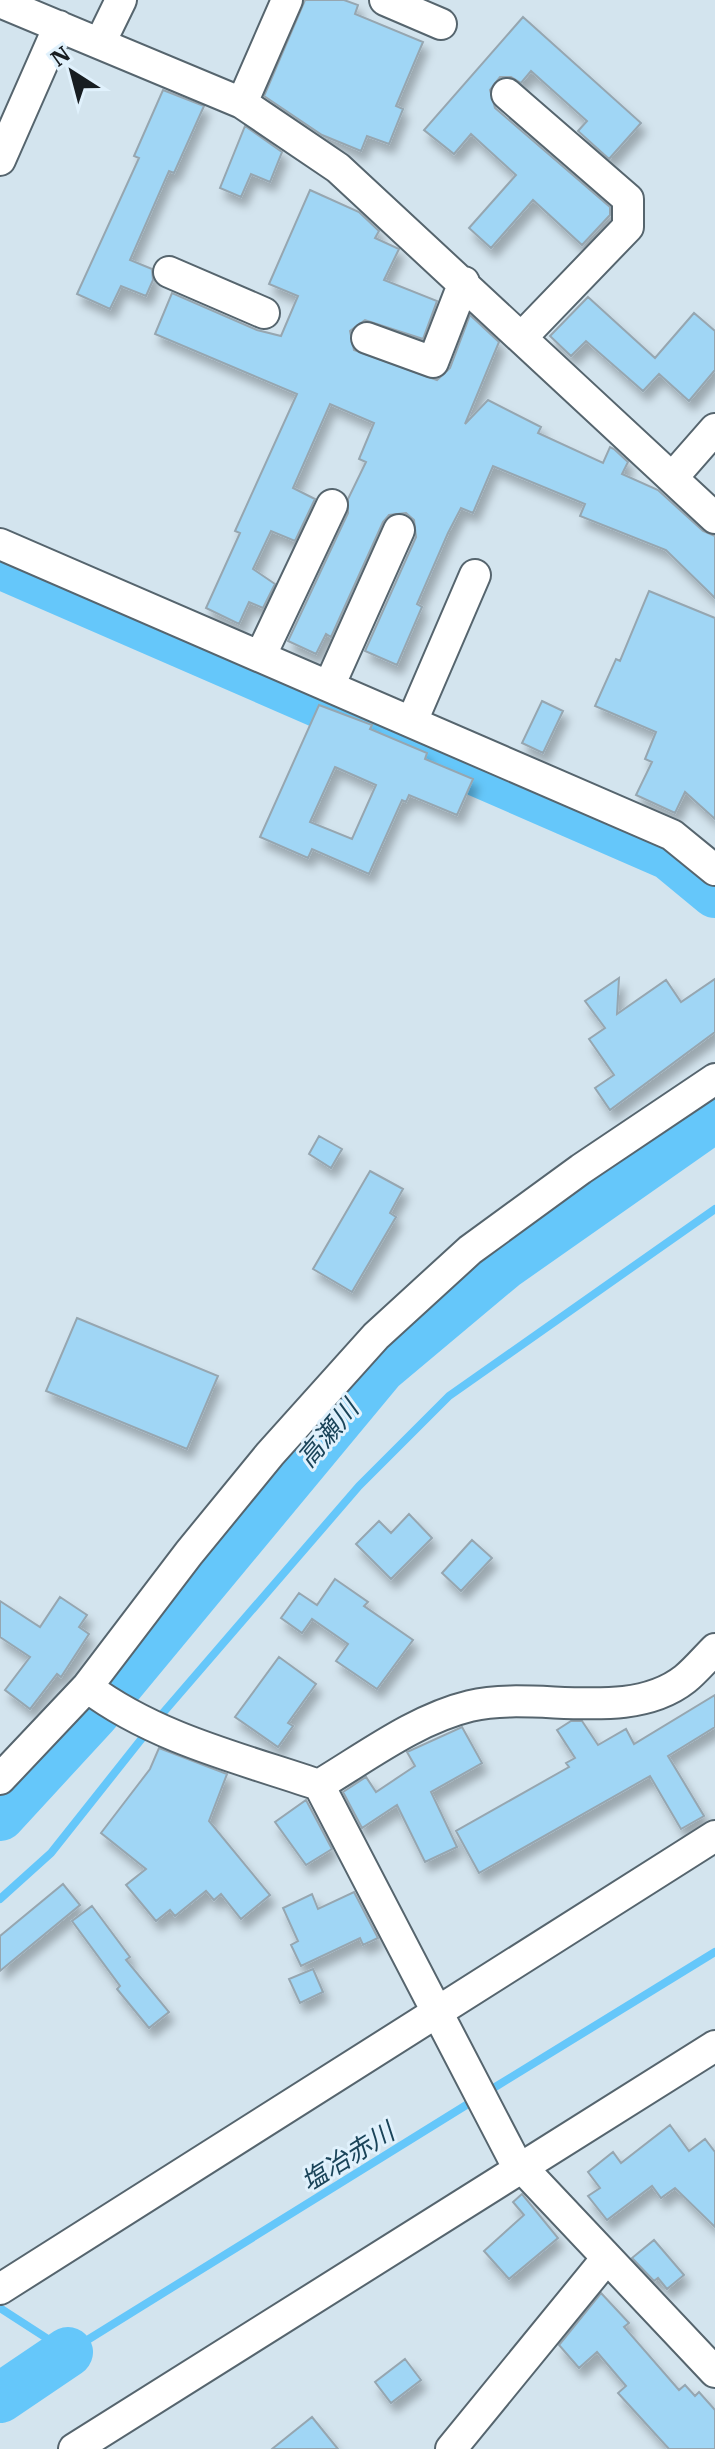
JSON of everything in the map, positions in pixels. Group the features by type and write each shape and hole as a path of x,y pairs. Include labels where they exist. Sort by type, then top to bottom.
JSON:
{"street":[{"path":"100,43 121,0"},
{"path":"242,103 287,0"},
{"path":"385,0 441,24"},
{"path":"0,2 242,103 338,168 523,336 715,518"},
{"path":"0,160 59,26"},
{"path":"507,94 628,199 628,227 523,336"},
{"path":"169,272 264,313"},
{"path":"367,338 433,362 464,282"},
{"path":"672,478 715,429"},
{"path":"261,655 332,505"},
{"path":"330,684 399,530"},
{"path":"0,544 413,719 672,835 715,870"},
{"path":"413,719 475,575"},
{"path":"0,1779 87,1687 219,1516 376,1336 470,1250 581,1169 715,1079"},
{"path":"319,1785 404,1734 468,1706 511,1701 600,1704 653,1695 683,1681 715,1649"},
{"path":"87,1687 119,1711 169,1735 319,1785 513,2158 715,2372"},
{"path":"0,2289 715,1836"},
{"path":"74,2449 521,2166 709,2057"},
{"path":"451,2449 607,2258"}],"building":[{"path":"305,0 344,0 358,5 355,14 423,42 396,106 403,109 389,144 367,136 361,151 322,135 264,96"},
{"path":"523,17 641,123 609,159 578,131 587,121 531,71 521,83 511,77 500,77 490,90 495,108 610,207 610,215 582,245 533,200 491,248 469,228 516,175 471,134 454,154 424,130"},
{"path":"163,90 204,106 174,173 169,171 130,260 152,269 153,280 146,296 121,286 110,309 77,294 139,158 134,156"},
{"path":"245,126 282,152 270,182 251,174 241,197 220,188"},
{"path":"310,190 359,212 379,231 375,238 399,249 384,280 437,301 423,339 365,320 350,331 354,350 437,380 450,368 470,315 499,342 465,424 488,400 541,427 538,433 603,463 610,447 614,449 628,462 622,474 658,490 703,531 715,536 715,598 666,550 580,516 585,504 493,466 473,513 461,508 448,533 417,604 422,607 397,665 365,651 416,537 414,520 406,513 389,515 383,522 331,637 326,634 316,654 288,641 348,513 348,499 366,462 359,459 374,423 330,404 293,488 315,499 295,541 271,531 253,569 275,584 263,608 249,602 239,624 206,608 240,533 235,531 297,394 155,334 172,293 257,330 281,336 298,296 269,284"},
{"path":"588,297 655,358 694,313 715,331 715,370 689,401 659,374 643,391 586,341 571,356 550,336"},
{"path":"649,591 715,618 715,819 685,792 675,813 636,795 652,762 645,759 656,732 595,706 616,659 620,661"},
{"path":"542,701 563,711 543,753 522,743"},
{"path":"319,705 372,725 370,729 427,753 425,759 473,779 457,815 409,795 406,802 402,800 369,874 312,849 308,858 260,837","holes":["335,767 376,785 352,839 310,822"]},
{"path":"619,978 617,1014 666,980 681,1002 715,979 715,1032 610,1110 595,1088 614,1075 589,1039 605,1028 585,1001"},
{"path":"319,1136 342,1149 331,1168 309,1154"},
{"path":"370,1171 403,1189 390,1213 396,1217 352,1292 313,1269"},
{"path":"77,1318 218,1376 187,1449 46,1391"},
{"path":"409,1514 432,1538 391,1579 356,1544 379,1521 391,1533"},
{"path":"472,1540 492,1558 461,1591 442,1573"},
{"path":"335,1579 368,1602 364,1606 413,1640 377,1689 336,1661 348,1644 312,1619 302,1633 281,1618 299,1593 317,1605"},
{"path":"60,1597 87,1615 79,1627 89,1634 61,1677 57,1674 30,1709 5,1690 30,1657 0,1637 0,1601 40,1627"},
{"path":"279,1657 316,1684 288,1723 293,1726 278,1747 235,1717"},
{"path":"715,1695 715,1727 668,1756 704,1816 681,1829 650,1776 479,1873 456,1831 569,1767 566,1763 575,1758 557,1730 571,1721 582,1721 598,1745 626,1729 634,1744"},
{"path":"462,1727 482,1763 431,1792 457,1847 425,1862 397,1805 362,1828 343,1792 366,1777 376,1792 415,1766 407,1752"},
{"path":"159,1748 227,1774 209,1821 270,1895 241,1919 221,1894 214,1900 206,1891 175,1916 170,1910 156,1921 126,1885 146,1869 101,1833 150,1769"},
{"path":"306,1800 332,1849 306,1865 275,1822"},
{"path":"63,1884 80,1905 0,1971 0,1936"},
{"path":"354,1892 378,1938 363,1945 360,1938 301,1966 291,1945 298,1941 283,1908 312,1894 318,1909"},
{"path":"92,1906 130,1957 126,1960 169,2012 149,2028 117,1989 120,1986 72,1921"},
{"path":"313,1969 323,1992 300,2003 289,1979"},
{"path":"670,2125 689,2151 705,2139 715,2152 715,2227 675,2188 661,2198 652,2186 607,2220 588,2196 600,2188 588,2172 613,2152 621,2163"},
{"path":"522,2194 558,2238 509,2279 484,2251 524,2215 513,2202"},
{"path":"654,2240 684,2275 667,2289 658,2278 654,2281 632,2258"},
{"path":"601,2293 629,2323 624,2327 679,2390 685,2385 695,2396 699,2392 715,2410 715,2449 669,2449 618,2393 626,2386 597,2352 579,2368 559,2345"},
{"path":"405,2359 421,2380 391,2403 375,2382"},
{"path":"312,2417 338,2449 272,2449"}],"waterway":[{"path":"0,564 669,855 715,893"},
{"name":"高瀬川","path":"0,1816 94,1714 381,1368 504,1265 715,1117"},
{"path":"156,1721 359,1486 449,1396 715,1209"},
{"path":"0,1899 51,1853 147,1732"},
{"name":"塩冶赤川","path":"487,2092 715,1952"},
{"name":"塩冶赤川","path":"0,2308 68,2352 476,2099"},
{"path":"0,2398 68,2352"}]}
